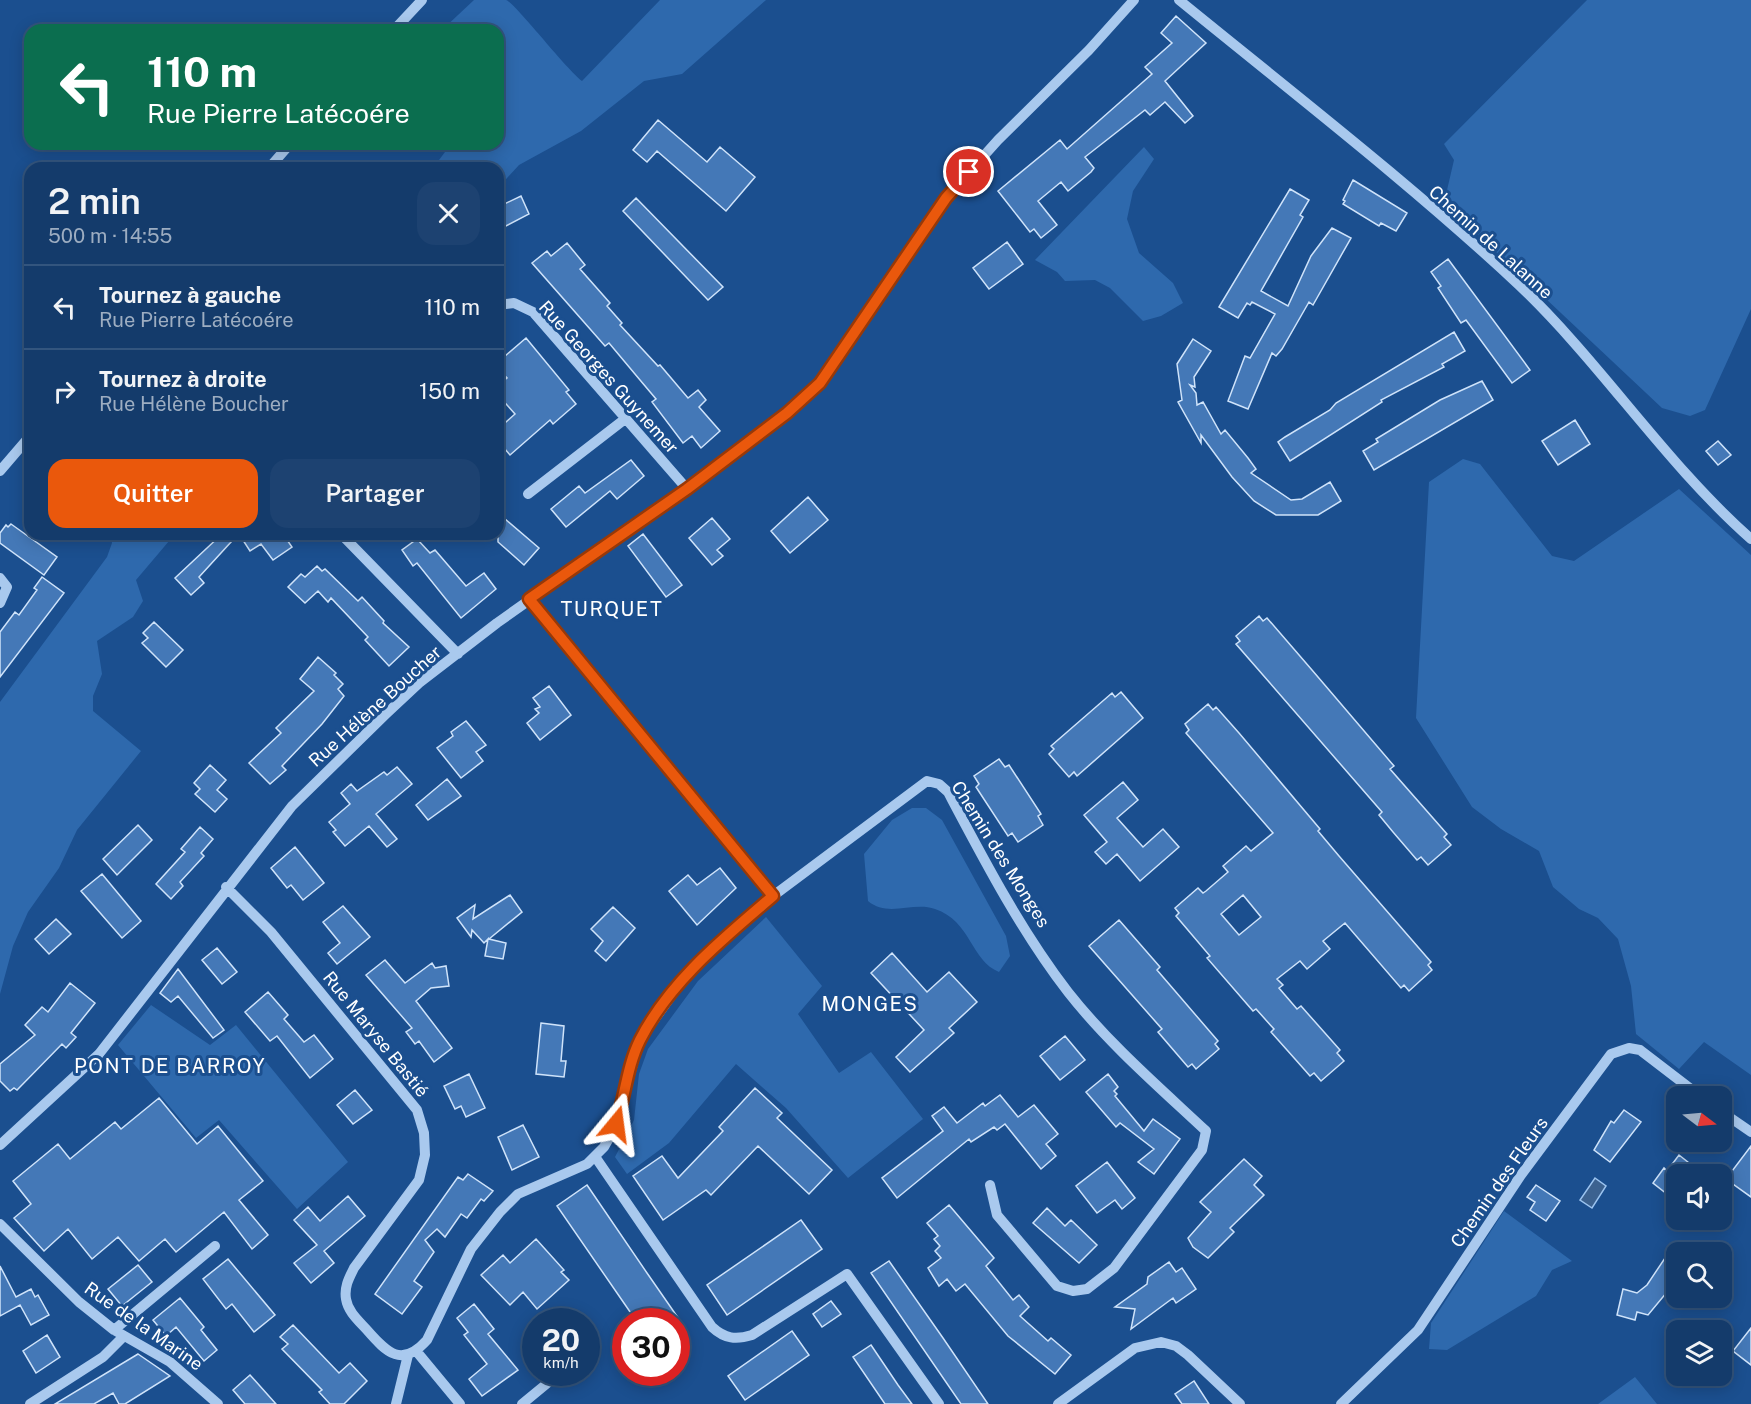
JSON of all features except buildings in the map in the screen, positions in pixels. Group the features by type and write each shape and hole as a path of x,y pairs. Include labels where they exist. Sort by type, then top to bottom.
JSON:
{"street":[{"path":"400,24 422,0"},
{"name":"Rue Hélène Boucher","path":"0,1145 99,1054 226,887 292,806 419,683 529,599 687,489 787,413 820,383 946,198 998,140 1089,50 1134,0"},
{"name":"Chemin de Lalanne","path":"1179,0 1352,141 1520,287 1604,377 1713,505 1751,539"},
{"path":"274,162 285,150"},
{"name":"Rue Georges Guynemer","path":"504,304 514,303 533,312 687,489"},
{"path":"528,494 625,419"},
{"path":"0,471 24,443"},
{"path":"346,540 458,654"},
{"path":"0,578 7,587 0,603"},
{"path":"529,599 773,896"},
{"name":"Chemin des Monges","path":"596,1158 616,1124 639,1041 708,952 773,896 927,781 939,784 948,792 1001,890 1068,991 1112,1042 1206,1131 1202,1150 1114,1268 1087,1289 1073,1291 1057,1286 998,1215 990,1185"},
{"name":"Rue Maryse Bastié","path":"226,887 271,932 417,1110 424,1133 425,1155 419,1180 354,1268 347,1283 346,1298 350,1310 383,1349 394,1355 412,1354"},
{"name":"Chemin des Fleurs","path":"1341,1404 1418,1330 1521,1175 1611,1054 1629,1048 1640,1050 1687,1086"},
{"path":"1732,1119 1751,1132"},
{"path":"396,1404 412,1354 427,1340 471,1249 500,1212 518,1194 576,1170 596,1158 712,1328 720,1334 739,1339 752,1335 847,1274 939,1404"},
{"name":"Rue de la Marine","path":"0,1224 64,1288 114,1330 170,1362 218,1404"},
{"path":"114,1330 216,1246"},
{"path":"30,1404 103,1357 124,1336"},
{"path":"1058,1404 1136,1348 1161,1342 1176,1346 1188,1355 1240,1404"},
{"path":"412,1354 460,1404"},
{"path":"522,1404 544,1386"}],"shaded area":[{"path":"474,0 506,0 582,81 660,0 766,0 682,74 644,81 581,131 519,165 504,181 504,162 438,162 446,150 504,150 504,24 448,24"},
{"path":"1587,0 1751,0 1751,309 1705,410 1690,416 1662,408 1444,203 1454,160 1444,144"},
{"path":"1144,147 1154,159 1133,191 1127,219 1139,253 1173,283 1183,303 1161,316 1143,321 1110,288 1095,280 1065,281 1057,272 1035,260"},
{"path":"1463,459 1480,464 1552,556 1574,561 1679,489 1751,555 1751,1075 1704,1042 1679,1069 1636,1034 1631,986 1618,939 1598,918 1579,909 1553,887 1539,851 1501,829 1472,807 1416,718 1429,482"},
{"path":"112,540 170,540 136,580 143,601 133,617 97,641 102,674 93,696 93,711 141,751 77,830 59,868 28,912 13,946 0,994 0,702 107,557"},
{"path":"912,808 926,808 942,820 1006,936 1010,956 999,972 982,959 964,931 947,915 927,907 892,909 876,906 868,901 864,854 892,820"},
{"path":"766,917 822,986 798,1014 839,1073 871,1052 923,1119 848,1178 786,1108 736,1064 669,1143 627,1174 615,1157 634,1120 639,1074 648,1049 698,981"},
{"path":"151,1005 210,1045 236,1025 348,1162 297,1209 219,1120 196,1138 118,1045"},
{"path":"1595,1178 1606,1186 1592,1208 1580,1200"},
{"path":"1504,1211 1572,1261 1552,1270 1536,1296 1447,1350 1429,1349 1431,1323"},
{"path":"1635,1377 1657,1404 1598,1404"}],"district":[{"name":"TURQUET","path":"612,609"},
{"name":"MONGES","path":"870,1004"},
{"name":"PONT DE BARROY","path":"170,1066"}],"route":[{"path":"616,1124 639,1041 648,1027 708,952 773,896 529,599 687,489 787,413 820,383 946,198 969,172"}]}
